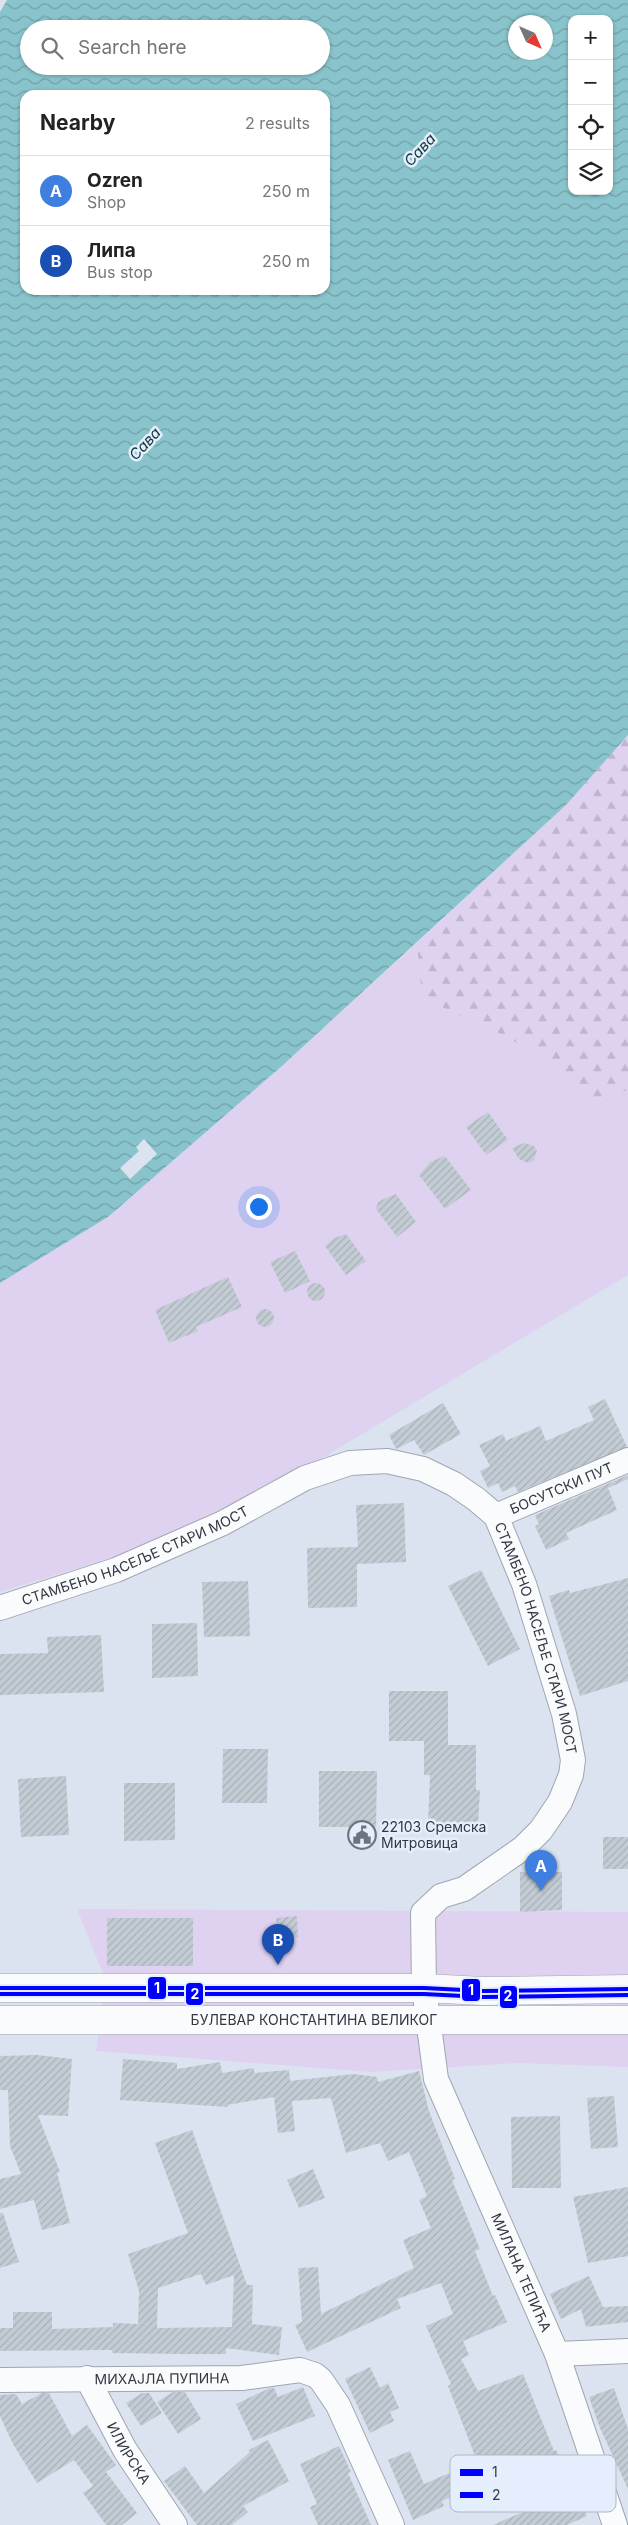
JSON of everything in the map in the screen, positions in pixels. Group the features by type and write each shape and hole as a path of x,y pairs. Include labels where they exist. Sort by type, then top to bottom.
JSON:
{"main road":[{"path":"0,1988 424,1988 483,1991 628,1989"},
{"name":"БУЛЕВАР КОНСТАНТИНА ВЕЛИКОГ","path":"0,2020 147,2018 628,2020"}],"street":[{"name":"БОСУТСКИ ПУТ","path":"496,1516 628,1460"},
{"name":"СТАМБЕНО НАСЕЉЕ СТАРИ МОСТ","path":"0,1608 116,1570 223,1523 305,1478 350,1463 388,1461 423,1469 454,1484 496,1516 524,1584 564,1714 573,1760 570,1775 552,1815 523,1848 464,1889 440,1896 423,1913 424,1988 430,2020"},
{"name":"МИЛАНА ТЕПИЋА","path":"430,2020 436,2079 557,2354 591,2455"},
{"path":"557,2354 628,2352"},
{"name":"МИХАЈЛА ПУПИНА","path":"0,2380 242,2378 300,2370 321,2380 338,2405 392,2525"},
{"name":"ИЛИРСКА","path":"87,2378 125,2450 175,2525"},
{"name":"МИЛАНА ТЕПИЋА","path":"611,2512 615,2525"}],"green space":[{"path":"628,735 628,1090 591,1104 552,1062 503,1035 422,998 417,943 566,805"},
{"path":"417,943 422,998 503,1035 552,1062 591,1104 628,1090 628,1275 317,1461 139,1549 0,1592 0,1283 108,1217 283,1065"},
{"path":"77,1909 628,1912 628,2067 518,2063 371,2072 96,2051 105,1979"}],"water":[{"name":"Сава","path":"7,0 628,0 628,735 566,805 283,1065 108,1217 0,1283 0,12"}],"pier":[{"path":"144,1139 157,1154 130,1179 120,1168 139,1151 136,1147"}],"building":[{"path":"488,1112 508,1140 486,1155 466,1127"},
{"path":"524,1143 534,1146 537,1151 534,1160 528,1163 519,1159 512,1148"},
{"path":"445,1156 471,1190 445,1209 419,1175 430,1162"},
{"path":"396,1194 416,1222 397,1237 376,1209 378,1202"},
{"path":"346,1234 366,1261 346,1275 325,1246 334,1238"},
{"path":"295,1251 310,1281 285,1293 270,1262"},
{"path":"228,1277 242,1307 196,1327 198,1331 169,1343 155,1310"},
{"path":"316,1283 322,1286 325,1292 322,1298 316,1301 310,1298 307,1292 310,1286"},
{"path":"265,1309 271,1312 274,1318 271,1324 265,1327 259,1324 256,1318 259,1312"},
{"path":"605,1399 627,1447 518,1492 515,1486 502,1492 498,1483 488,1488 480,1471 490,1466 479,1445 503,1434 506,1441 540,1426 546,1441 594,1420 588,1407"},
{"path":"443,1403 461,1434 424,1455 414,1440 396,1449 389,1435"},
{"path":"628,1475 628,1479 608,1488 617,1510 566,1533 569,1539 546,1550 535,1526 539,1524 535,1515"},
{"path":"404,1503 406,1562 357,1564 357,1607 308,1608 307,1548 358,1547 356,1505"},
{"path":"481,1570 520,1649 488,1666 448,1586"},
{"path":"628,1578 628,1681 580,1696 549,1596 569,1590 570,1593"},
{"path":"248,1581 250,1636 204,1637 202,1582"},
{"path":"197,1623 198,1676 152,1678 152,1624"},
{"path":"101,1635 104,1692 0,1695 0,1654 48,1653 47,1637"},
{"path":"389,1691 448,1691 448,1745 476,1745 476,1790 480,1790 478,1825 428,1823 430,1775 424,1775 424,1741 389,1741"},
{"path":"223,1749 268,1749 267,1803 222,1803"},
{"path":"319,1771 377,1771 376,1827 319,1827"},
{"path":"66,1776 69,1835 21,1837 18,1779"},
{"path":"124,1783 175,1783 175,1840 124,1841"},
{"path":"603,1837 628,1837 628,1869 603,1869"},
{"path":"520,1872 562,1872 562,1910 520,1912"},
{"path":"297,1916 298,1937 278,1939 276,1918"},
{"path":"107,1918 193,1918 193,1966 107,1966"},
{"path":"37,2055 72,2059 68,2116 38,2115 60,2172 57,2173 70,2223 42,2230 34,2200 0,2209 0,2179 21,2174 10,2146 8,2090 0,2090 0,2056"},
{"path":"123,2059 177,2063 177,2069 220,2062 222,2073 254,2068 254,2073 289,2070 290,2081 353,2074 377,2077 378,2082 419,2071 429,2111 455,2179 452,2180 480,2249 475,2251 493,2296 495,2295 507,2322 463,2341 469,2355 461,2359 478,2391 523,2374 554,2451 556,2450 558,2455 475,2455 448,2386 451,2384 426,2326 453,2314 441,2283 397,2299 401,2308 307,2352 295,2325 302,2322 298,2268 318,2267 321,2314 414,2268 403,2240 431,2228 419,2200 427,2196 409,2152 388,2161 380,2143 346,2153 331,2098 292,2101 295,2131 278,2133 274,2097 227,2105 228,2107 120,2100"},
{"path":"614,2096 618,2147 591,2149 587,2098"},
{"path":"560,2116 561,2188 512,2188 511,2117"},
{"path":"192,2130 247,2285 253,2285 252,2324 282,2327 279,2355 226,2348 226,2354 112,2353 112,2350 0,2351 0,2328 13,2328 13,2312 52,2312 52,2329 113,2327 113,2323 138,2324 139,2291 128,2254 188,2233 155,2143","holes":["201,2274 206,2285 234,2275 232,2327 157,2328 158,2288"]},
{"path":"313,2169 325,2198 299,2208 287,2180"},
{"path":"628,2187 628,2256 588,2263 573,2197"},
{"path":"0,2213 3,2213 19,2262 0,2268"},
{"path":"589,2276 603,2307 628,2306 628,2322 586,2327 581,2309 561,2319 550,2294"},
{"path":"370,2367 380,2388 388,2383 399,2408 390,2412 394,2421 370,2433 345,2379"},
{"path":"303,2387 315,2416 253,2441 236,2404 270,2388 274,2388 278,2397"},
{"path":"614,2388 628,2429 628,2489 616,2463 616,2455 612,2455 589,2397"},
{"path":"173,2392 185,2392 201,2419 178,2434 157,2402"},
{"path":"42,2393 49,2393 72,2436 87,2425 116,2465 106,2472 137,2513 122,2525 106,2525 83,2493 93,2486 74,2460 37,2483 13,2444 0,2416 0,2395 16,2394 22,2404"},
{"path":"142,2393 149,2393 162,2413 141,2426 126,2403"},
{"path":"268,2440 289,2481 243,2506 248,2512 232,2525 197,2525 164,2481 185,2466 204,2493 250,2452 249,2450"},
{"path":"339,2446 351,2472 348,2473 371,2525 318,2525 310,2507 317,2504 300,2464"},
{"path":"410,2451 424,2484 450,2473 450,2497 442,2501 444,2506 413,2520 388,2460"},
{"path":"523,2512 585,2512 587,2516 567,2525 493,2525"}],"transit line":[{"name":"1","path":"0,1988 424,1988 483,1991 628,1989"},
{"name":"2","path":"0,1994 424,1994 483,1997 628,1995"}],"place":[{"name":"22103 Сремска Митровица","path":"362,1835"},
{"name":"Ozren","path":"541,1891"},
{"name":"Липа","path":"278,1965"}]}
